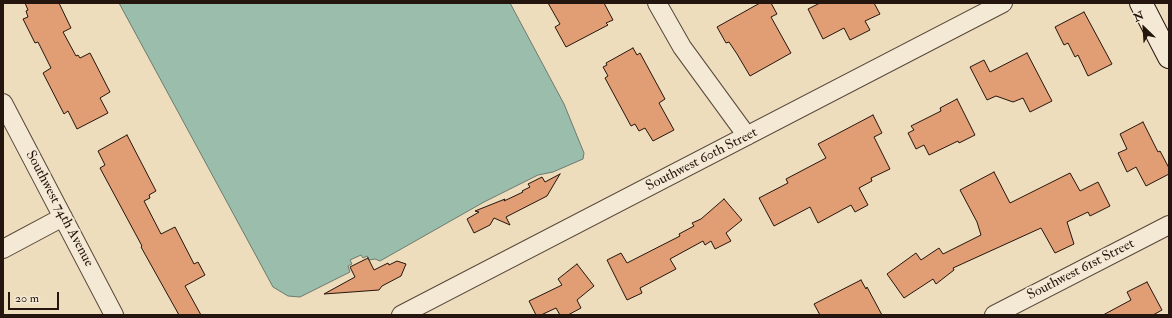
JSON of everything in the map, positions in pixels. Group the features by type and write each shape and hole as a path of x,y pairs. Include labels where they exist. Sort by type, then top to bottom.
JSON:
{"street":[{"path":"657,3 682,47 747,136"},
{"name":"Southwest 60th Street","path":"401,315 1003,3"},
{"path":"1141,3 1169,57"},
{"name":"Southwest 74th Avenue","path":"3,103 114,315"},
{"path":"3,249 63,217"},
{"name":"Southwest 61st Street","path":"994,315 1169,225"}],"shaded area":[{"path":"119,3 510,3 564,104 584,153 583,159 553,172 538,175 484,202 380,261 375,259 369,260 367,256 363,258 361,255 350,260 352,264 348,266 350,272 300,297 288,296 273,287"}],"building":[{"path":"25,3 59,3 71,28 63,32 76,56 78,55 80,58 90,53 110,92 100,98 108,113 77,129 68,111 64,114 43,73 51,68 38,42 35,43 23,19 28,17 26,11 28,10"},
{"path":"548,3 604,3 613,20 606,23 608,25 566,47 555,27 560,24"},
{"path":"760,3 771,3 777,14 771,17 791,53 750,76 729,42 726,43 717,27"},
{"path":"820,3 874,3 880,14 865,21 870,30 850,40 844,28 823,39 808,9"},
{"path":"1084,12 1112,64 1088,76 1078,55 1075,57 1068,43 1064,45 1055,27"},
{"path":"633,48 637,55 640,53 665,99 659,103 674,130 653,141 645,128 639,131 635,124 631,126 605,78 608,76 603,67 607,65 606,63"},
{"path":"1027,53 1052,101 1030,112 1023,98 1013,102 996,96 987,100 970,67 984,60 990,72"},
{"path":"957,99 975,135 959,143 958,141 929,155 924,145 916,149 908,133 914,130 911,126 941,111 940,108"},
{"path":"873,115 882,133 874,137 890,169 871,178 872,181 859,188 868,205 855,212 851,205 818,223 810,207 774,226 759,198 788,183 786,179 826,158 818,144"},
{"path":"1143,122 1158,152 1160,151 1169,168 1169,174 1146,186 1136,167 1127,172 1118,153 1127,149 1120,134"},
{"path":"127,135 156,191 149,195 150,198 144,201 161,234 175,227 194,264 198,262 205,275 185,286 201,315 179,315 141,247 142,246 100,168 105,165 98,151"},
{"path":"994,172 1010,203 1070,173 1080,191 1098,182 1110,206 1090,216 1088,212 1067,222 1074,244 1055,253 1041,228 953,268 954,270 936,284 933,279 904,298 887,274 916,253 921,260 939,248 943,254 981,235 977,222 960,190"},
{"path":"560,174 547,196 506,217 510,225 494,218 490,225 474,233 467,219 479,212 475,211 505,199 504,201 523,192 522,191 530,187 528,184 542,177 545,182"},
{"path":"724,199 742,220 726,233 731,241 715,249 711,241 705,245 703,241 670,259 676,269 640,288 642,293 627,300 607,260 621,253 627,263 680,236 679,234 694,226 692,223 701,219"},
{"path":"368,258 374,270 388,263 389,265 397,261 406,264 401,276 382,286 379,290 324,294 355,277 350,267"},
{"path":"577,264 594,286 577,300 581,308 568,315 560,315 556,308 541,315 536,315 529,301 562,285 558,279"},
{"path":"861,280 866,289 867,287 882,315 820,315 814,304"},
{"path":"1147,282 1162,310 1153,315 1103,315 1131,300 1127,292"}]}
